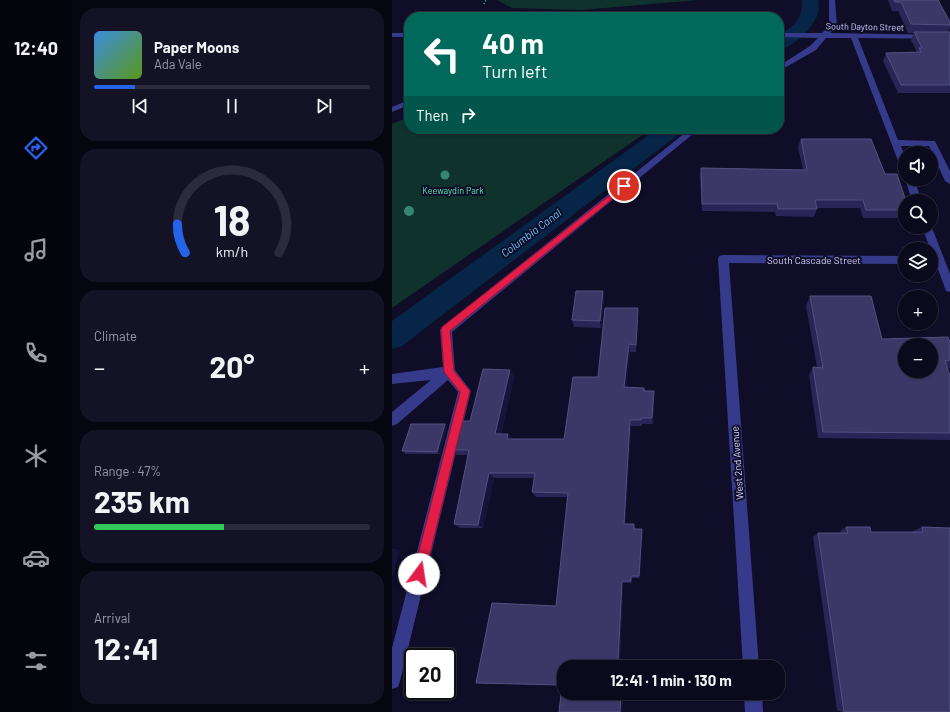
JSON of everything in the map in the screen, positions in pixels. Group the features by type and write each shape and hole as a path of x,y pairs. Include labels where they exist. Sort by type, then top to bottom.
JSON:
{"street":[{"path":"784,66 813,48 833,26 832,0"},
{"path":"392,35 404,35"},
{"name":"South Dayton Street","path":"784,35 950,37"},
{"path":"854,36 898,151"},
{"path":"392,110 404,104"},
{"path":"392,681 465,391 449,372 446,330 689,134"},
{"path":"895,143 932,143 950,181"},
{"path":"930,234 950,288"},
{"name":"South Cascade Street","path":"722,259 898,260"},
{"name":"West 2nd Avenue","path":"722,259 751,660"},
{"path":"392,378 449,372"},
{"path":"392,420 449,372"},
{"path":"753,700 754,712"}],"path":[{"path":"484,4 486,0"}],"green space":[{"path":"497,0 698,0 581,10 512,8"},
{"name":"Keewaydin Park","path":"404,119 404,134 644,134 392,308 392,124"}],"building":[{"path":"894,0 938,0 950,22 950,25 911,24 901,2 895,2"},
{"path":"914,32 950,32 950,85 901,85 886,53 921,52 919,48 922,48"},
{"path":"801,139 871,139 885,174 897,174 898,186 901,186 904,194 898,194 898,210 866,210 863,200 815,200 817,209 778,209 777,204 702,204 701,168 807,170"},
{"path":"576,291 603,291 600,321 572,320"},
{"path":"810,296 871,296 882,339 898,339 898,378 938,378 938,338 915,338 948,337 950,342 950,360 945,361 950,376 950,433 823,432 813,367 823,368"},
{"path":"605,308 638,308 636,345 629,344 624,387 644,388 644,391 654,391 652,418 630,420 624,524 634,524 634,529 642,529 639,576 631,576 631,581 622,581 618,660 557,660 557,685 476,683 492,603 556,606 568,493 532,492 535,473 489,473 478,525 454,524 469,450 451,450 458,421 470,421 483,369 510,370 495,434 508,434 507,439 564,439 573,377 598,377"},
{"path":"411,424 445,424 437,452 402,451"},
{"path":"846,527 870,527 871,532 923,532 922,527 950,528 950,712 844,712 818,533 848,533"},
{"path":"560,700 621,700 620,712 559,712"}],"waterway":[{"name":"Columbia Canal","path":"784,41 797,31 806,21 809,15 810,0"},
{"name":"Columbia Canal","path":"392,337 664,134"}],"route":[{"path":"419,574 465,391 449,372 446,330 624,186"}]}
